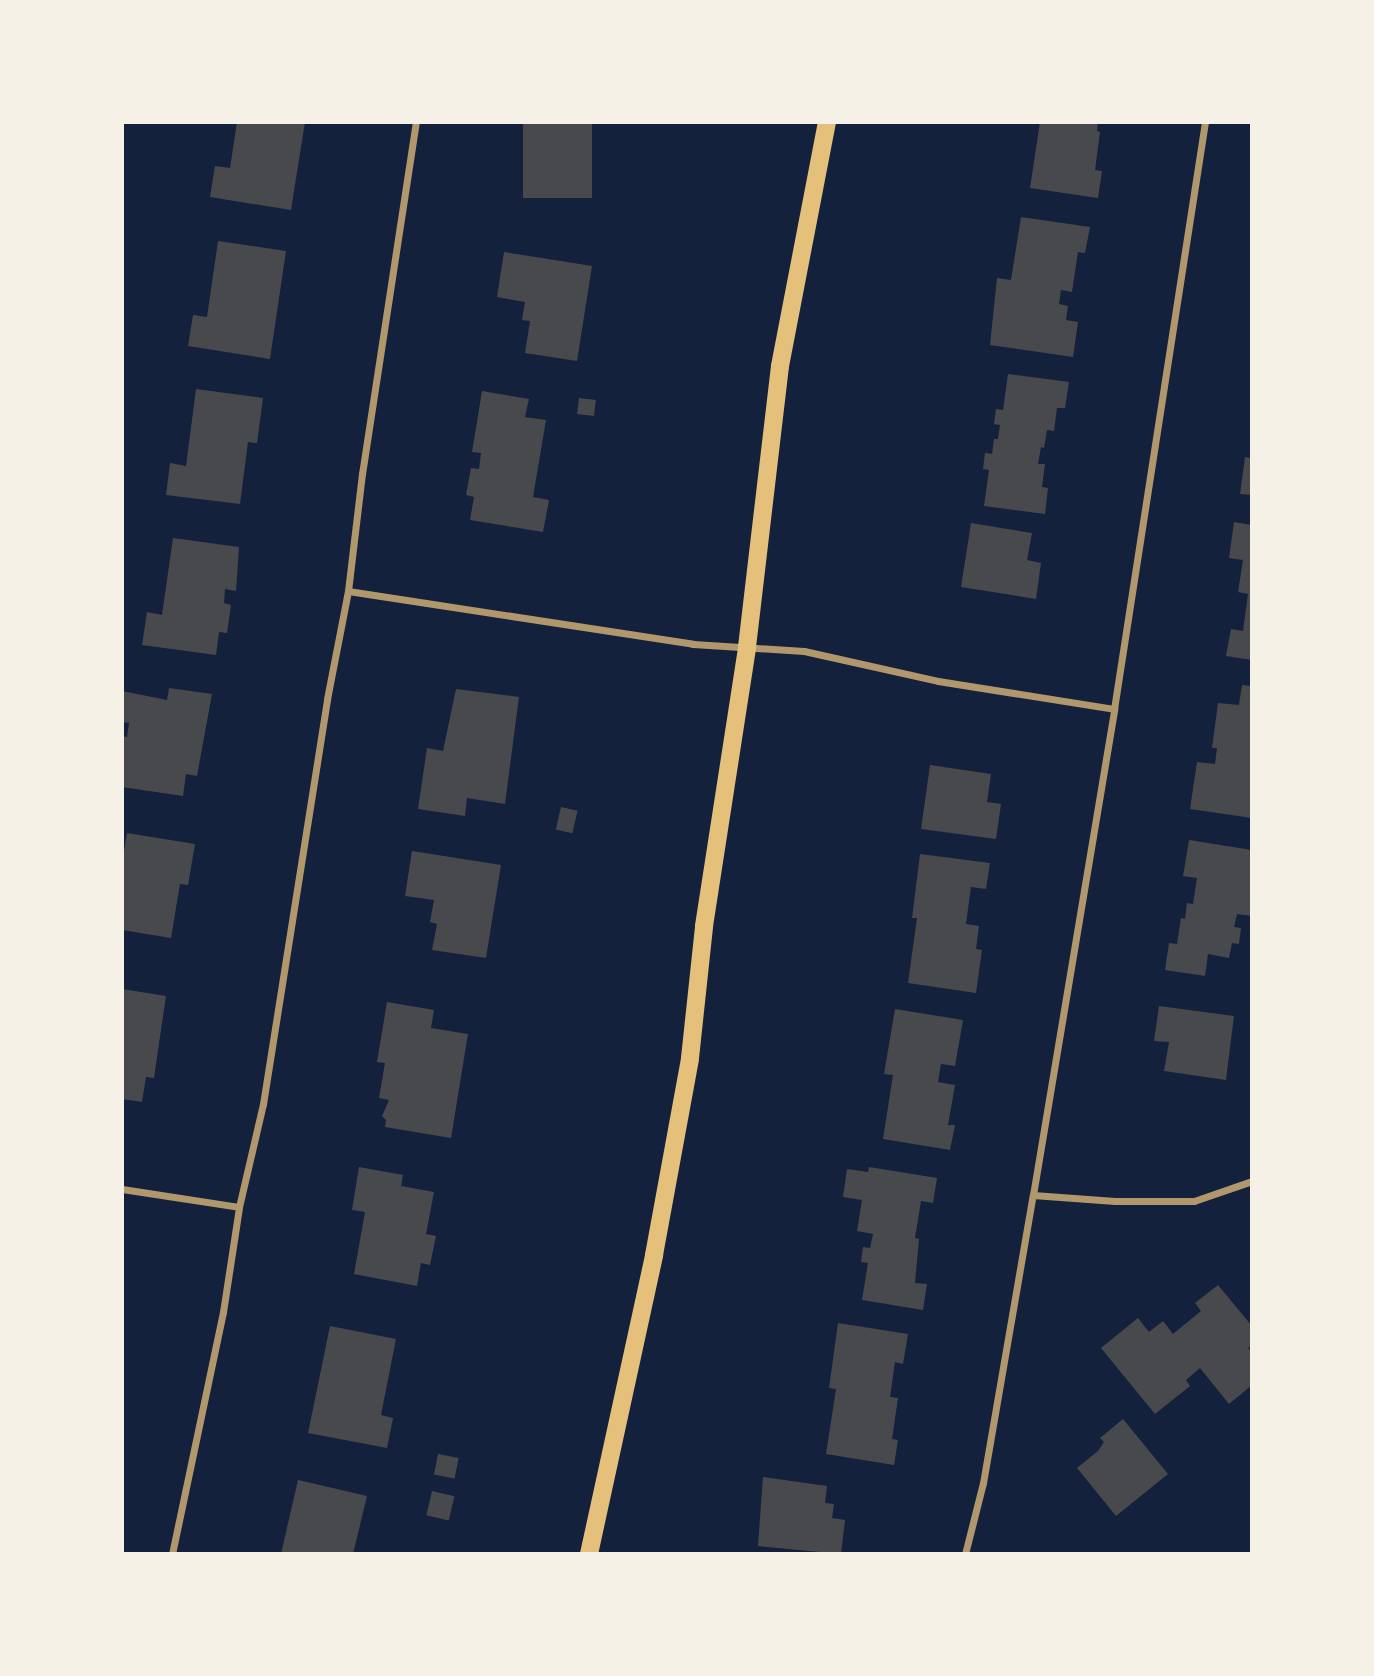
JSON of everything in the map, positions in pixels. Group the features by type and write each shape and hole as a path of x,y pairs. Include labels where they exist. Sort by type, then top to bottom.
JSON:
{"main road":[{"path":"589,1553 654,1255 687,1071 704,926 747,647 780,366 827,122"}],"street":[{"path":"172,1553 223,1312 239,1207 263,1104 327,699 348,591 362,474 416,122"},
{"path":"965,1553 983,1483 1033,1195 1114,709 1205,122"},
{"path":"348,591 693,643 804,651 938,681 1114,709"},
{"path":"1033,1195 1115,1201 1194,1201 1251,1181"},
{"path":"122,1189 239,1207"}],"building":[{"path":"237,122 305,122 291,210 210,197 215,166 230,168"},
{"path":"523,122 592,122 592,198 523,198"},
{"path":"1040,122 1098,122 1097,131 1100,132 1095,170 1102,171 1098,198 1030,188"},
{"path":"1021,217 1090,227 1085,253 1078,252 1072,292 1061,290 1059,304 1068,306 1066,320 1078,322 1073,357 990,345 997,278 1011,280"},
{"path":"218,241 286,251 270,359 188,346 193,315 207,317"},
{"path":"504,252 592,266 577,361 525,353 530,321 522,320 525,302 497,297"},
{"path":"1008,374 1069,382 1065,408 1057,408 1054,431 1047,430 1044,448 1041,447 1038,464 1045,464 1042,487 1048,488 1045,514 984,506 989,470 983,469 985,453 992,454 994,439 998,439 1000,425 994,424 996,409 1003,410"},
{"path":"196,389 263,398 257,443 248,442 240,504 166,495 170,463 186,466"},
{"path":"482,391 529,399 525,417 546,420 533,497 549,500 543,532 470,520 474,497 466,495 471,468 479,469 481,453 472,452"},
{"path":"579,398 596,400 594,416 577,414"},
{"path":"1245,457 1252,458 1252,495 1240,494"},
{"path":"1234,522 1252,525 1252,660 1226,656 1231,629 1243,631 1248,594 1238,592 1243,560 1229,558"},
{"path":"971,523 1032,533 1027,560 1041,563 1036,599 961,587"},
{"path":"173,538 239,547 236,591 225,589 224,603 231,605 227,633 219,632 216,655 142,645 147,612 162,615"},
{"path":"1242,685 1252,686 1252,818 1190,809 1197,762 1215,764 1217,748 1212,748 1218,703 1239,705"},
{"path":"169,688 212,694 197,776 186,774 183,796 122,787 122,736 127,737 129,723 122,722 122,691 167,700"},
{"path":"456,689 519,697 505,804 467,798 465,816 418,809 427,748 443,751"},
{"path":"930,765 991,774 987,802 1001,804 996,839 921,829"},
{"path":"561,807 578,811 572,833 556,829"},
{"path":"127,833 195,844 188,885 180,884 171,938 122,930 122,863"},
{"path":"1189,840 1252,850 1252,916 1237,914 1234,927 1241,928 1239,944 1232,943 1229,958 1208,954 1205,976 1165,970 1169,943 1177,944 1181,918 1185,919 1187,903 1193,904 1197,878 1183,876"},
{"path":"412,851 501,865 486,958 432,950 437,924 430,922 434,900 405,896"},
{"path":"920,854 990,863 986,889 971,887 966,924 979,926 976,949 982,950 976,993 908,983 917,918 912,918"},
{"path":"122,989 166,996 154,1078 146,1077 142,1102 122,1099"},
{"path":"387,1002 434,1010 431,1028 468,1034 451,1138 385,1127 386,1120 382,1116 389,1100 379,1098 385,1063 377,1062"},
{"path":"1159,1006 1234,1016 1226,1080 1164,1071 1169,1042 1154,1041"},
{"path":"895,1009 963,1020 955,1066 941,1064 938,1082 955,1085 948,1125 955,1125 950,1150 883,1139 893,1075 884,1074"},
{"path":"359,1167 403,1175 401,1186 434,1192 426,1234 436,1236 430,1265 421,1263 417,1286 354,1274 365,1212 352,1210"},
{"path":"869,1167 937,1178 933,1203 921,1201 915,1238 919,1239 915,1283 927,1284 923,1310 862,1300 868,1263 861,1262 863,1247 870,1248 873,1234 857,1231 862,1200 843,1197 847,1169 868,1172"},
{"path":"1218,1285 1252,1326 1252,1346 1248,1348 1252,1352 1252,1385 1229,1404 1200,1368 1186,1380 1190,1386 1155,1414 1101,1348 1138,1318 1149,1332 1163,1321 1173,1334 1201,1311 1195,1303"},
{"path":"838,1323 908,1334 903,1364 895,1362 890,1397 898,1398 892,1439 898,1440 894,1465 826,1454 836,1389 829,1388"},
{"path":"330,1326 396,1339 381,1415 393,1418 387,1448 308,1433"},
{"path":"1123,1419 1168,1474 1116,1516 1077,1468 1098,1451 1104,1442 1100,1438"},
{"path":"438,1454 459,1458 455,1479 434,1475"},
{"path":"763,1477 827,1486 825,1503 834,1504 832,1518 845,1520 841,1554 758,1546"},
{"path":"298,1480 367,1496 353,1554 281,1554"},
{"path":"432,1491 454,1496 449,1521 426,1515"}]}
